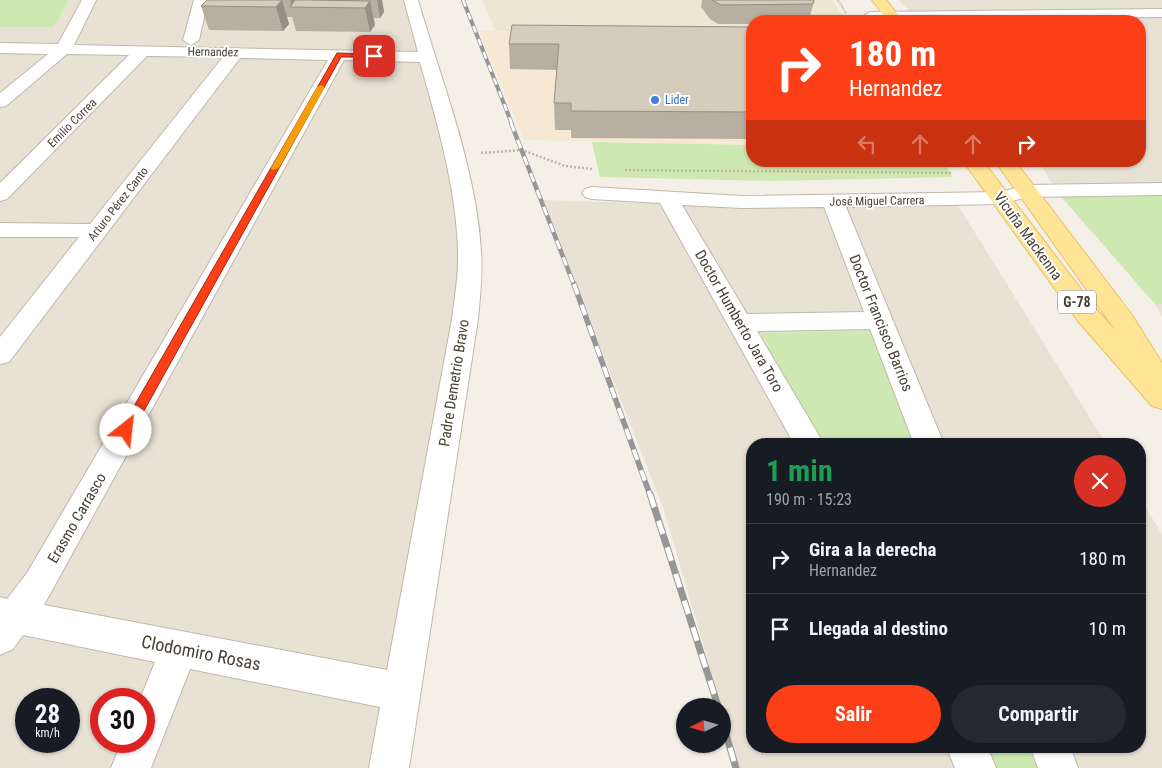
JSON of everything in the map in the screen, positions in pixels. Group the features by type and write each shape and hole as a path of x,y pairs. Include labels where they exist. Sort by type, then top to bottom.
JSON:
{"main road":[{"path":"860,0 870,15"},
{"path":"879,0 891,15"},
{"name":"Vicuña Mackenna","path":"978,167 1087,315 1162,399"},
{"name":"Vicuña Mackenna","path":"1010,167 1122,321 1150,364 1162,389"}],"street":[{"path":"0,102 67,44 89,0"},
{"path":"191,40 201,0"},
{"name":"Padre Demetrio Bravo","path":"389,768 468,291 469,240 453,157 411,0"},
{"path":"1073,15 1162,13"},
{"name":"Hernandez","path":"0,37 143,51 339,55 425,50"},
{"name":"Hernandez","path":"0,48 191,40 425,50"},
{"name":"Emilio Correa","path":"0,195 143,51"},
{"name":"Arturo Pérez Canto","path":"0,355 236,53"},
{"name":"Erasmo Carrasco","path":"5,623 39,584 339,55"},
{"name":"José Miguel Carrera","path":"592,193 742,202 833,202 1000,198 1028,191 1162,189"},
{"name":"Doctor Humberto Jara Toro","path":"668,199 806,438"},
{"name":"Doctor Francisco Barrios","path":"833,202 927,438"},
{"path":"0,230 97,231"},
{"path":"740,324 880,320"},
{"name":"Clodomiro Rosas","path":"5,623 179,649 402,692"},
{"path":"155,709 179,649"},
{"path":"131,768 137,753"},
{"path":"969,753 976,768"},
{"path":"1053,753 1058,768"}],"path":[{"path":"838,0 847,13"},
{"path":"453,157 522,150 564,166 594,169"},
{"path":"623,170 978,167"}],"shaded area":[{"path":"69,0 416,0 460,129 481,230 381,768 0,768 0,27 54,27"},
{"path":"482,0 832,0 843,15 746,15 746,35 496,31"},
{"path":"899,0 1162,0 1162,317 1155,304 1059,194 1042,167 1146,167 1146,15 913,15"},
{"name":"Lider","path":"479,31 746,35 746,145 524,140"},
{"path":"542,200 744,206 956,202 1102,438 746,438 746,753 1146,753 1146,508 1162,534 1162,768 739,768 731,740 731,698 719,698 664,510"}],"green space":[{"path":"0,0 69,0 54,27 0,27"},
{"path":"592,142 746,145 746,167 947,167 952,177 774,181 600,177"},
{"path":"1162,192 1162,304 1155,304 1059,194"},
{"path":"870,331 913,438 817,438 761,333"},
{"path":"987,753 1038,753 1044,768 995,768"}],"building":[{"path":"207,0 282,0 276,7 201,6"},
{"path":"295,0 370,1 365,8 290,7"},
{"path":"712,0 814,0 813,4 721,5"},
{"name":"Lider","path":"512,25 746,27 746,112 571,111 571,103 554,103 559,44 509,44"}],"railway":[{"path":"463,0 512,124"},
{"path":"511,123 574,285"},
{"path":"574,284 650,495"},
{"path":"650,494 715,698"},
{"path":"731,751 736,768"}],"slow traffic":[{"path":"275,168 321,87"}],"place":[{"name":"Lider","path":"655,100"}],"route":[{"path":"126,430 339,55 374,56"}]}
